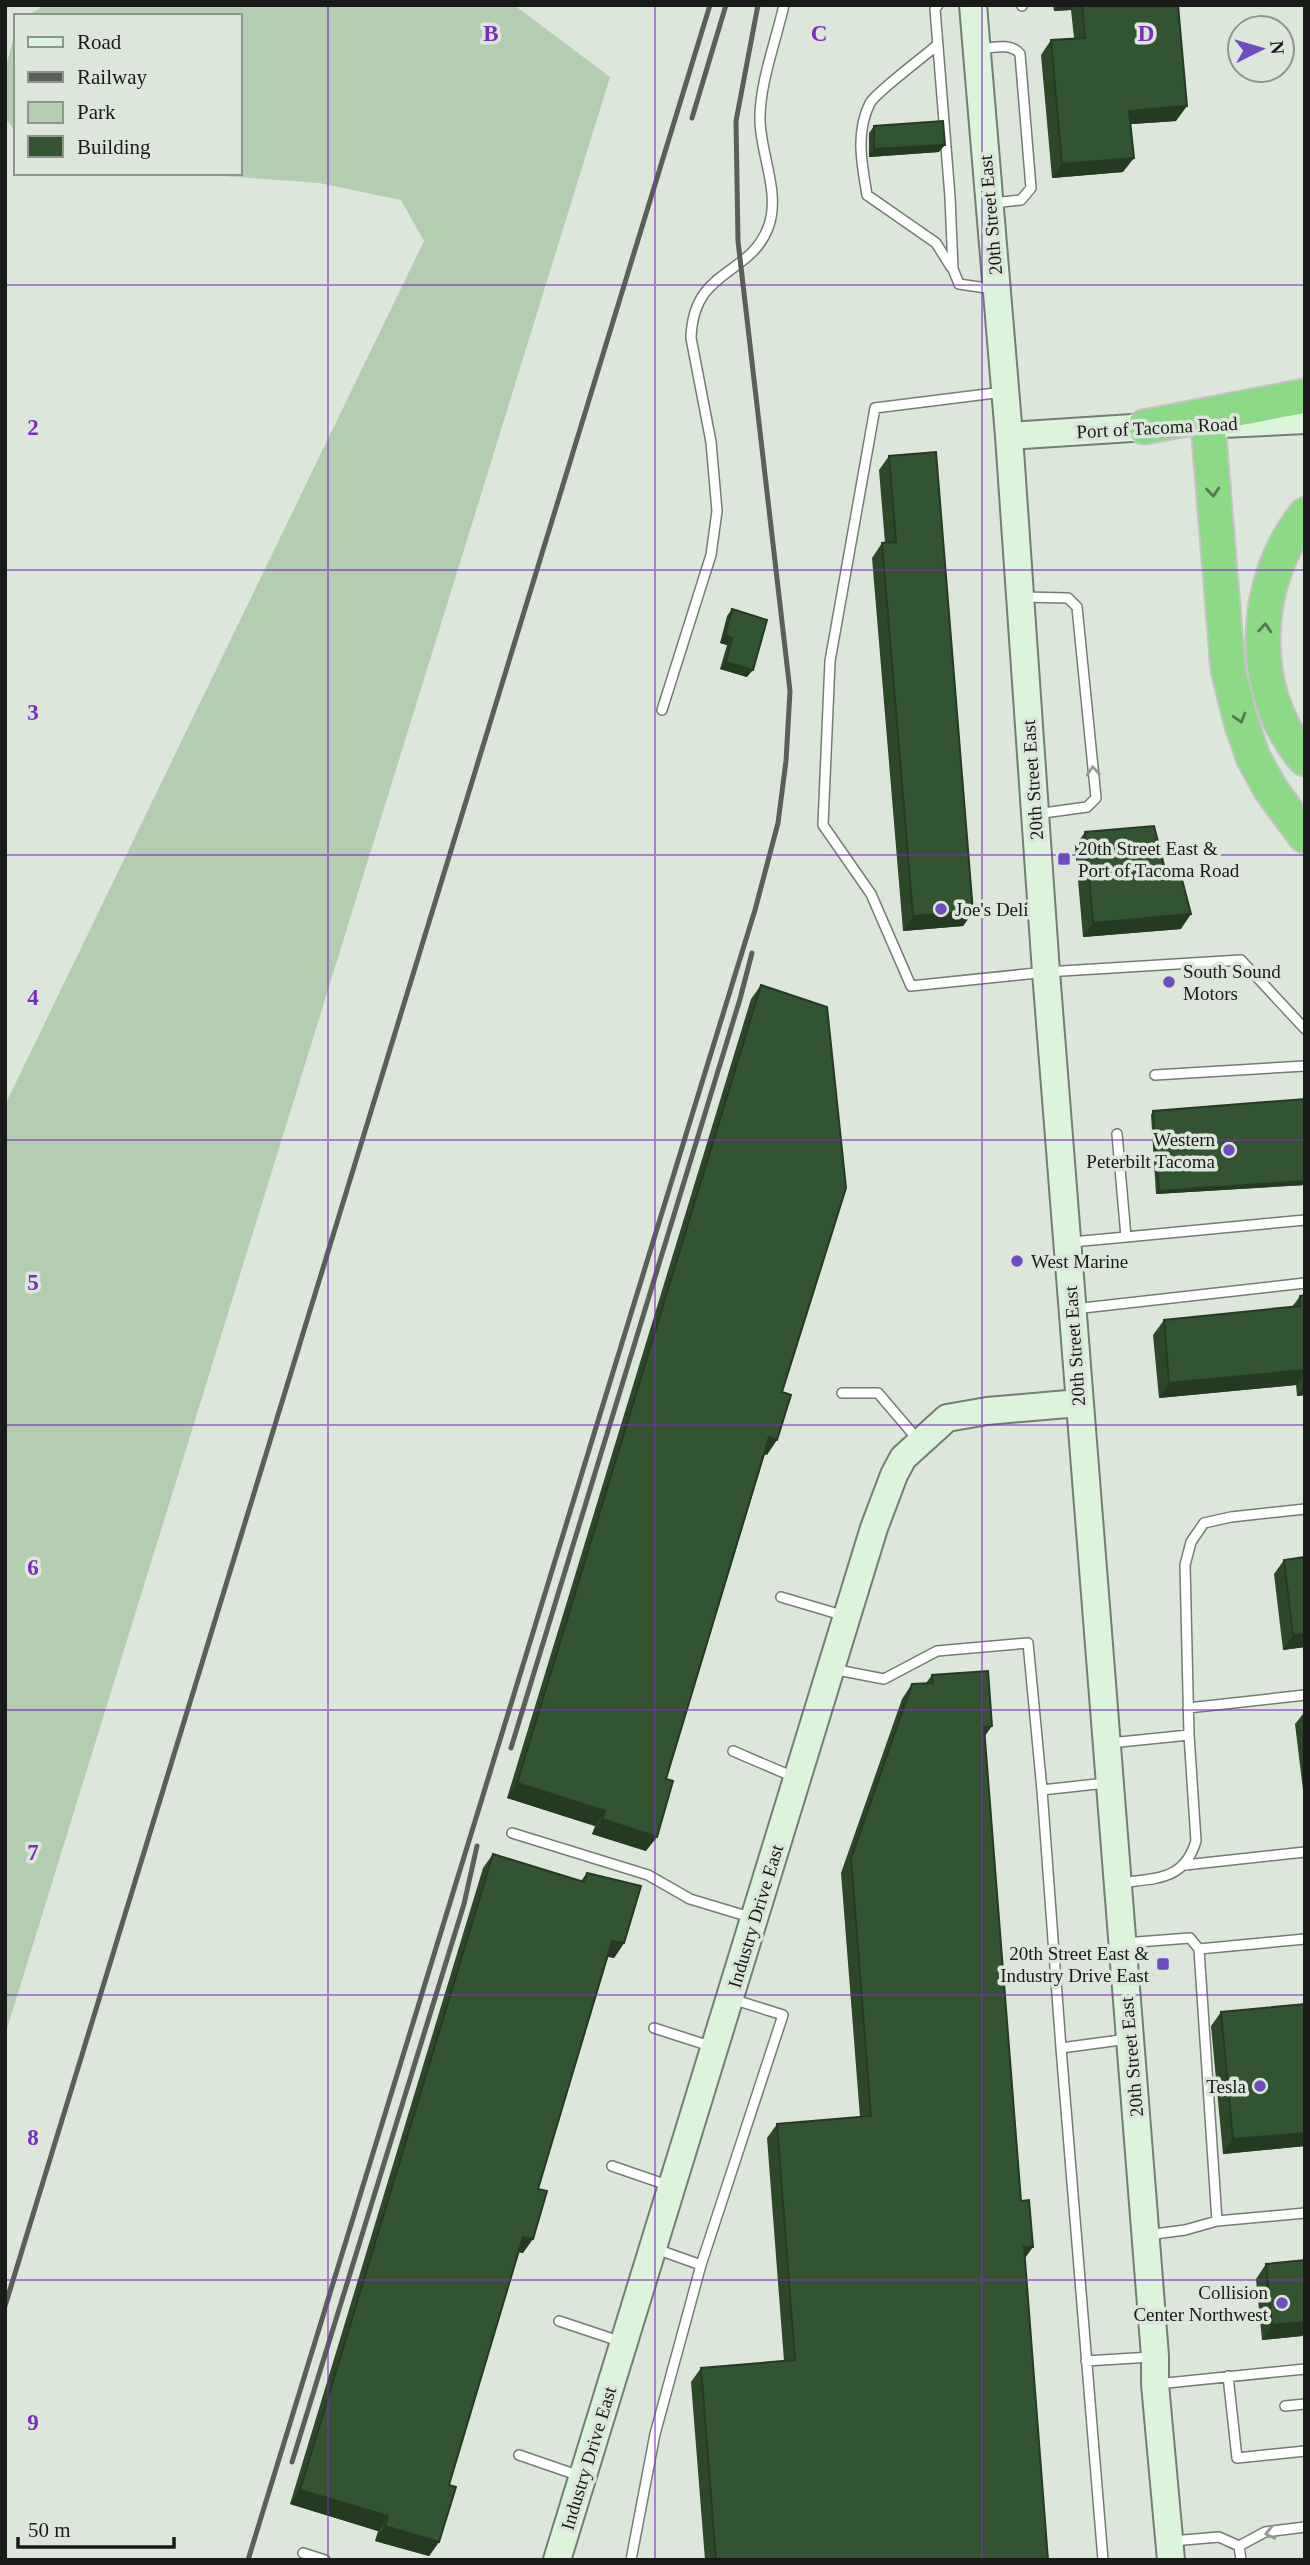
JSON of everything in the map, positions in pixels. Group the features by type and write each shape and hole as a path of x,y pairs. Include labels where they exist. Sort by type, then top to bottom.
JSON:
{"highway":[{"path":"1144,427 1305,396"},
{"path":"1208,424 1228,670 1253,757 1271,790 1305,836"},
{"path":"1305,515 1289,539 1274,575 1267,603 1263,655 1271,702 1279,721 1305,759"}],"main road":[{"name":"20th Street East","path":"973,5 1009,436 1045,972 1155,2356 1155,2384 1171,2551"},
{"name":"Port of Tacoma Road","path":"1009,436 1305,420"},
{"name":"Industry Drive East","path":"557,2560 873,1528 894,1475 919,1441 947,1418 960,1414 1079,1403"}],"lane":[{"path":"662,710 711,555 717,511 711,442 691,338 692,326 698,301 706,290 756,246 767,230 771,218 771,187 760,120 762,98 785,5"},
{"path":"938,5 935,9 937,45 950,197 953,269"},
{"path":"937,45 871,100 862,129 861,154 867,195 936,243 953,269 959,284 997,290"},
{"path":"976,49 1017,49 1021,68 1031,188 1021,200 989,204"},
{"path":"1005,392 875,408 830,661 823,825 871,894 911,986 1045,972 1241,960 1305,1029"},
{"path":"1020,597 1068,598 1077,607 1096,798 1087,807 1035,814"},
{"path":"1155,1075 1305,1066"},
{"path":"1117,1134 1125,1237"},
{"path":"1066,1242 1305,1220"},
{"path":"1072,1309 1305,1283"},
{"path":"842,1393 878,1393 919,1441"},
{"path":"1185,1865 1196,1841 1189,1735 1185,1565 1191,1542 1204,1523 1231,1517 1305,1509"},
{"path":"782,1597 847,1616"},
{"path":"831,1669 884,1679 937,1651 1028,1643 1103,2560"},
{"path":"1188,1708 1305,1695"},
{"path":"1106,1743 1189,1735"},
{"path":"733,1751 797,1778"},
{"path":"1042,1790 1109,1783"},
{"path":"512,1833 648,1875 691,1899 754,1919"},
{"path":"1117,1883 1169,1875 1185,1865 1305,1852"},
{"path":"1122,1943 1190,1938 1199,1949 1217,2221"},
{"path":"1199,1949 1305,1939"},
{"path":"631,2560 655,2434 701,2265 783,2015 730,1998"},
{"path":"654,2028 714,2048"},
{"path":"1061,2048 1130,2039"},
{"path":"612,2166 671,2187"},
{"path":"1145,2235 1185,2230 1217,2221 1305,2213"},
{"path":"652,2247 701,2265"},
{"path":"559,2321 623,2342"},
{"path":"1086,2361 1155,2356"},
{"path":"1155,2384 1305,2369"},
{"path":"1228,2376 1237,2458 1305,2451"},
{"path":"1285,2406 1305,2404"},
{"path":"519,2455 582,2477"},
{"path":"1239,2546 1265,2532 1305,2527"},
{"path":"1171,2551 1219,2537 1239,2546"},
{"path":"1239,2546 1241,2560"},
{"path":"303,2553 325,2560"}],"green space":[{"path":"45,5 514,5 610,77 5,2035 5,1105 424,241 401,200 319,183 209,175 242,175 242,14 30,14"},
{"path":"14,36 14,129 5,118 5,70"}],"building":[{"path":"1082,5 1178,5 1187,106 1129,111 1134,158 1062,164 1051,40 1085,38"},
{"path":"943,121 945,145 874,149 874,126"},
{"path":"936,452 973,912 913,916 882,543 896,542 889,456"},
{"path":"732,609 767,620 753,670 726,662 732,638 725,635"},
{"path":"1154,826 1165,869 1179,868 1191,914 1093,923 1085,832"},
{"path":"761,985 827,1007 846,1188 782,1392 791,1395 777,1440 769,1437 666,1779 673,1781 657,1837 602,1819 605,1811 517,1783"},
{"name":"Western Peterbilt Tacoma","path":"1305,1099 1305,1181 1159,1191 1153,1111"},
{"path":"1305,1295 1305,1370 1169,1383 1164,1320 1300,1306 1300,1296"},
{"path":"1305,1557 1305,1634 1293,1635 1284,1560"},
{"path":"988,1671 992,1726 984,1727 1021,2201 1029,2200 1033,2247 1024,2247 1048,2560 716,2560 701,2368 795,2360 777,2124 871,2116 851,1858 912,1684 933,1683 932,1675"},
{"path":"493,1854 584,1882 587,1873 641,1886 624,1943 612,1941 538,2189 547,2191 533,2239 523,2237 449,2485 456,2487 439,2542 385,2526 388,2516 300,2490"},
{"name":"Tesla","path":"1305,2004 1305,2133 1233,2139 1221,2012"},
{"name":"Collision Center Northwest","path":"1305,2260 1305,2322 1272,2325 1266,2264"}],"railway":[{"path":"5,2306 710,5"},
{"path":"692,118 726,5"},
{"path":"248,2560 755,910 778,823 786,761 790,691 738,241 736,121 758,5"},
{"path":"511,1748 752,953"},
{"path":"292,2462 464,1904 477,1846"}],"place":[{"name":"20th Street East & Port of Tacoma Road","path":"1064,859"},
{"name":"Joe's Deli","path":"941,909"},
{"name":"South Sound Motors","path":"1169,982"},
{"name":"Western Peterbilt Tacoma","path":"1229,1150"},
{"name":"West Marine","path":"1017,1261"},
{"name":"20th Street East & Industry Drive East","path":"1163,1964"},
{"name":"Tesla","path":"1260,2086"},
{"name":"Collision Center Northwest","path":"1282,2303"}]}
